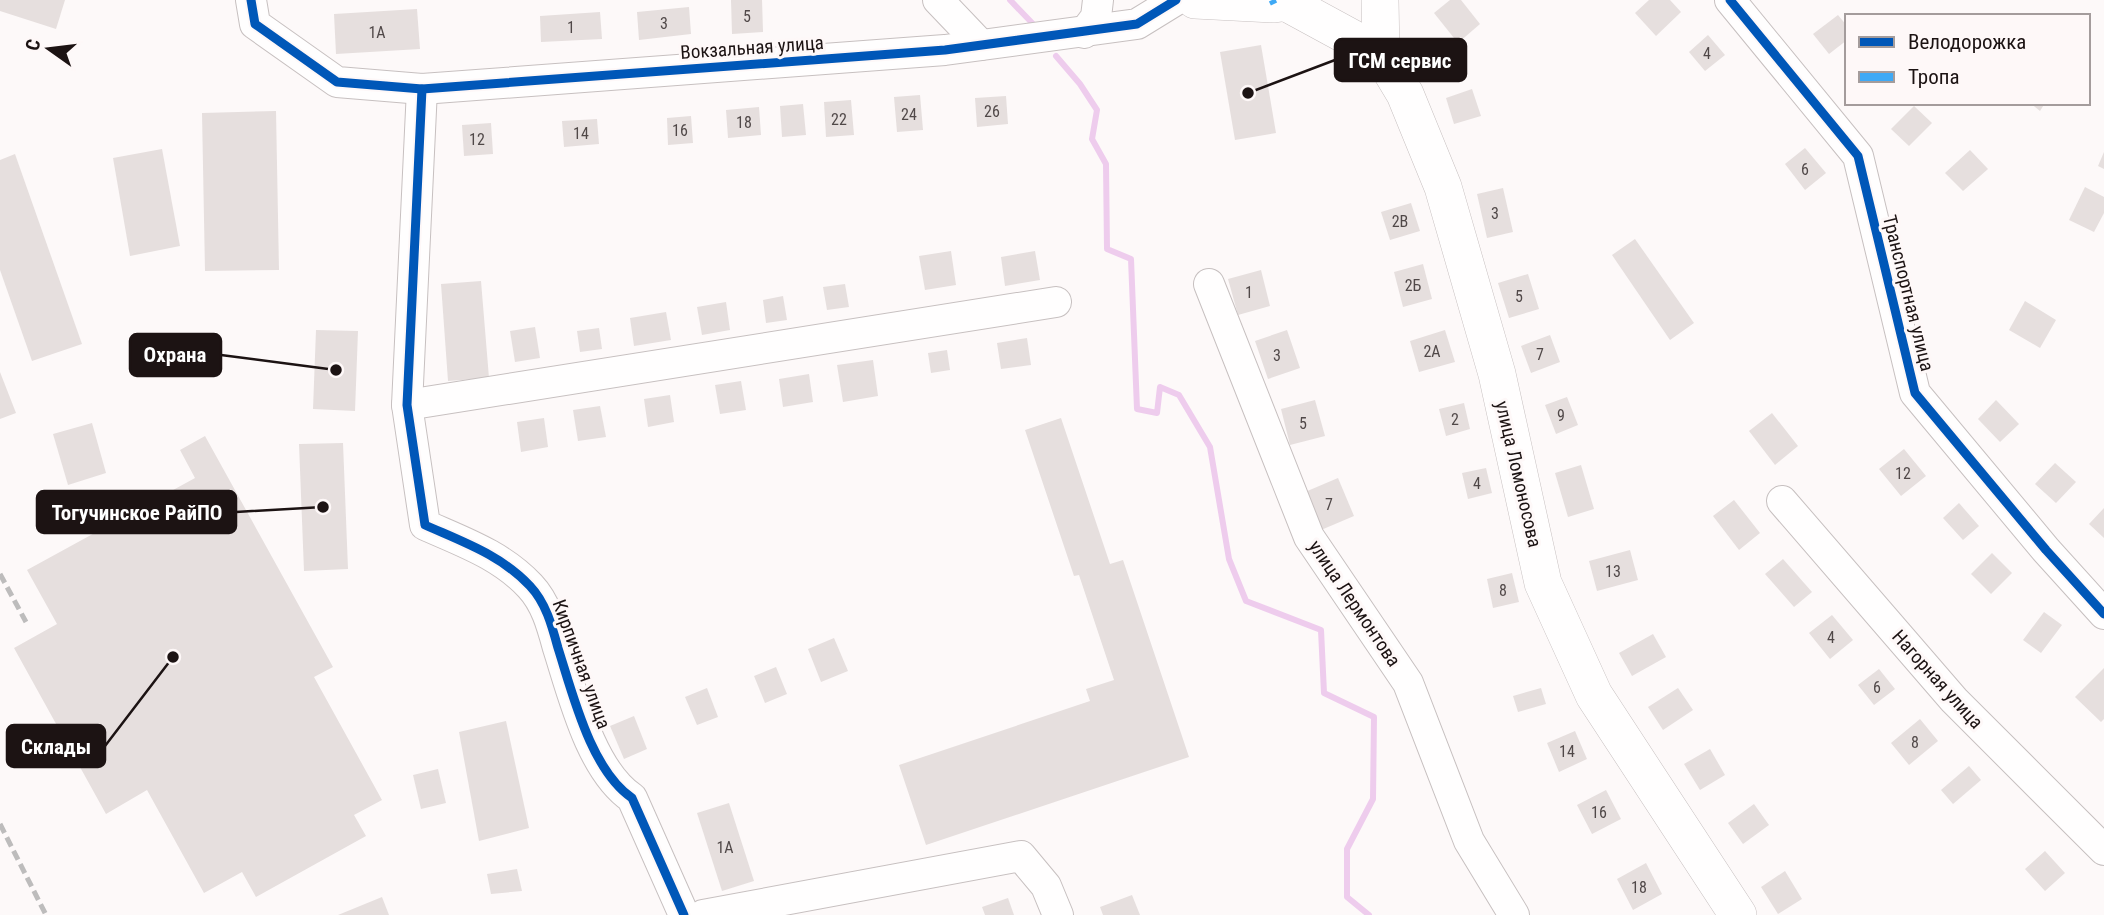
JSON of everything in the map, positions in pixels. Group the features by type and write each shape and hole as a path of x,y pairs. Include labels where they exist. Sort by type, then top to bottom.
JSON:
{"main road":[{"path":"1195,0 1295,2 1381,54"},
{"name":"улица Ломоносова","path":"1380,0 1381,54 1410,105 1443,187 1497,374 1544,583 1594,695 1738,915"}],"street":[{"name":"Вокзальная улица","path":"251,0 255,24 337,82 422,89 981,45 1084,33 1137,24 1176,0"},
{"path":"938,0 981,45"},
{"path":"1084,33 1096,17 1098,0"},
{"name":"Транспортная улица","path":"1730,0 1858,156 1915,393 2046,550 2104,614"},
{"name":"Кирпичная улица","path":"422,89 407,405 425,525 499,558 532,588 547,612 586,728 619,789 632,798 684,915"},
{"name":"улица Лермонтова","path":"1209,284 1310,537 1408,684 1469,841 1514,915"},
{"path":"407,405 1056,302"},
{"name":"Нагорная улица","path":"1782,501 1954,700 2104,850"},
{"path":"703,915 1021,856 1046,886 1058,915"}],"building":[{"path":"0,0 65,0 56,29 0,11"},
{"path":"731,0 762,0 763,32 732,34"},
{"path":"1450,0 1461,0 1480,24 1458,43 1434,13"},
{"path":"1649,0 1670,0 1681,12 1656,36 1635,13"},
{"path":"689,7 691,34 639,40 637,12"},
{"path":"417,9 420,49 336,54 334,14"},
{"path":"600,12 602,39 541,42 540,16"},
{"path":"1838,15 1845,24 1845,42 1829,54 1813,34"},
{"path":"1708,35 1725,55 1705,71 1689,52"},
{"path":"1261,45 1276,133 1235,140 1220,52"},
{"path":"1472,89 1481,116 1454,124 1446,98"},
{"path":"920,95 923,130 897,132 894,97"},
{"path":"1006,96 1008,124 977,127 975,98"},
{"path":"851,100 854,135 826,137 824,102"},
{"path":"803,104 806,135 782,137 780,106"},
{"path":"2032,105 2044,105 2040,111"},
{"path":"1914,106 1932,123 1909,146 1891,129"},
{"path":"759,107 761,135 728,138 726,110"},
{"path":"276,111 279,270 205,271 202,113"},
{"path":"691,116 693,143 668,145 667,118"},
{"path":"597,119 599,144 564,147 562,121"},
{"path":"491,123 493,154 464,156 462,125"},
{"path":"1805,148 1826,173 1805,190 1785,164"},
{"path":"162,149 180,246 130,256 113,158"},
{"path":"1970,150 1988,169 1963,191 1945,173"},
{"path":"2104,152 2104,169 2098,166"},
{"path":"15,154 82,344 32,361 0,270 0,160"},
{"path":"2085,187 2104,197 2104,213 2094,232 2069,220"},
{"path":"1503,188 1513,232 1487,238 1477,194"},
{"path":"1411,203 1420,231 1390,240 1381,212"},
{"path":"1635,239 1694,323 1670,340 1612,255"},
{"path":"951,251 956,285 925,290 919,256"},
{"path":"1035,251 1040,280 1005,286 1001,257"},
{"path":"1423,264 1432,299 1403,307 1394,272"},
{"path":"1261,270 1270,306 1238,315 1228,279"},
{"path":"1528,274 1539,309 1509,318 1498,283"},
{"path":"481,281 489,378 448,381 441,284"},
{"path":"845,284 849,307 827,310 823,287"},
{"path":"783,296 787,320 766,323 763,300"},
{"path":"2025,301 2056,320 2040,348 2009,330"},
{"path":"726,302 730,330 702,335 697,307"},
{"path":"666,312 671,340 634,346 630,318"},
{"path":"535,327 540,358 515,362 510,331"},
{"path":"599,328 602,349 580,352 577,331"},
{"path":"316,330 358,331 355,411 313,409"},
{"path":"1287,330 1300,368 1268,379 1255,341"},
{"path":"1445,330 1455,362 1419,372 1410,341"},
{"path":"1550,335 1560,362 1531,373 1521,346"},
{"path":"1027,338 1031,365 1001,369 997,343"},
{"path":"947,350 950,370 931,373 928,353"},
{"path":"873,360 878,396 843,402 837,365"},
{"path":"0,372 16,413 0,419"},
{"path":"809,374 813,402 783,407 779,379"},
{"path":"741,381 746,410 720,414 715,385"},
{"path":"670,395 674,422 648,427 644,399"},
{"path":"1567,397 1578,425 1556,434 1545,405"},
{"path":"1315,400 1325,436 1290,445 1281,409"},
{"path":"1996,400 2019,424 2000,442 1978,419"},
{"path":"1464,403 1470,429 1446,436 1439,409"},
{"path":"600,406 606,437 578,441 573,410"},
{"path":"1772,413 1798,446 1775,465 1749,431"},
{"path":"544,418 548,447 521,452 517,422"},
{"path":"1061,418 1110,564 1123,560 1189,757 926,845 899,765 1090,701 1086,689 1114,680 1079,575 1074,576 1025,430"},
{"path":"92,423 106,473 68,485 53,434"},
{"path":"205,436 333,667 314,677 382,800 354,815 366,836 256,897 242,872 204,893 147,790 106,814 14,648 57,624 27,570 195,478 180,450"},
{"path":"343,443 348,569 304,571 299,444"},
{"path":"1904,449 1926,476 1901,496 1879,469"},
{"path":"2055,463 2076,482 2056,503 2035,484"},
{"path":"1581,465 1594,509 1568,517 1555,473"},
{"path":"1486,468 1492,493 1468,499 1462,473"},
{"path":"1338,478 1354,516 1321,530 1305,492"},
{"path":"1734,500 1760,533 1739,550 1713,516"},
{"path":"1959,503 1979,526 1963,540 1943,518"},
{"path":"2104,508 2104,538 2089,524"},
{"path":"1630,550 1638,580 1597,591 1589,561"},
{"path":"1992,553 2012,573 1991,594 1971,574"},
{"path":"1783,559 1812,592 1794,607 1765,574"},
{"path":"1512,573 1519,602 1493,608 1487,579"},
{"path":"2044,612 2062,625 2041,653 2023,640"},
{"path":"1832,615 1853,640 1830,659 1809,633"},
{"path":"1653,634 1666,657 1632,676 1619,653"},
{"path":"834,638 848,671 821,682 808,649"},
{"path":"776,667 787,694 765,703 754,676"},
{"path":"2104,668 2104,719 2101,722 2075,697"},
{"path":"1879,669 1895,689 1874,705 1858,685"},
{"path":"707,688 718,717 697,725 685,697"},
{"path":"1541,688 1546,704 1518,712 1513,696"},
{"path":"1678,688 1693,710 1663,730 1648,707"},
{"path":"634,716 647,749 624,759 610,726"},
{"path":"1920,719 1938,741 1909,765 1891,743"},
{"path":"506,721 529,828 479,841 459,732"},
{"path":"1575,731 1587,759 1559,772 1547,743"},
{"path":"1710,749 1725,775 1700,790 1684,764"},
{"path":"1969,766 1981,780 1953,804 1941,790"},
{"path":"438,769 446,803 421,809 413,775"},
{"path":"1606,790 1621,819 1592,834 1577,805"},
{"path":"729,803 754,881 722,891 697,813"},
{"path":"1754,804 1769,825 1743,844 1728,823"},
{"path":"2045,851 2065,873 2045,891 2025,869"},
{"path":"1646,863 1662,894 1633,910 1617,879"},
{"path":"517,869 522,891 491,894 487,874"},
{"path":"1785,871 1802,899 1778,914 1761,887"},
{"path":"1132,895 1140,915 1103,915 1100,907"},
{"path":"382,897 389,915 338,915"},
{"path":"1008,898 1014,915 985,915 982,907"}],"waterway":[{"path":"1010,0 1035,26"},
{"path":"1056,56 1080,84 1097,110 1092,139 1106,164 1107,249 1131,259 1137,409 1157,413 1160,387 1179,395 1210,447 1229,559 1246,601 1321,630 1324,693 1374,717 1373,799 1347,849 1347,897 1369,915"}],"railway":[{"path":"0,574 26,622"},
{"path":"0,824 46,915"}],"marked path":[{"path":"1272,0 1274,4"}],"cycle path":[{"path":"251,0 255,24 337,82 422,89 945,50 1137,24 1176,0"},
{"path":"1730,0 1858,156 1915,393 2046,550 2104,614"},
{"path":"422,89 407,405 425,525 507,566 530,586 540,600 551,623 585,730 605,769 632,798 684,915"}],"place":[{"name":"ГСМ сервис","path":"1248,93"},
{"name":"Охрана","path":"336,370"},
{"name":"Тогучинское РайПО","path":"323,507"},
{"name":"Склады","path":"173,657"}]}
